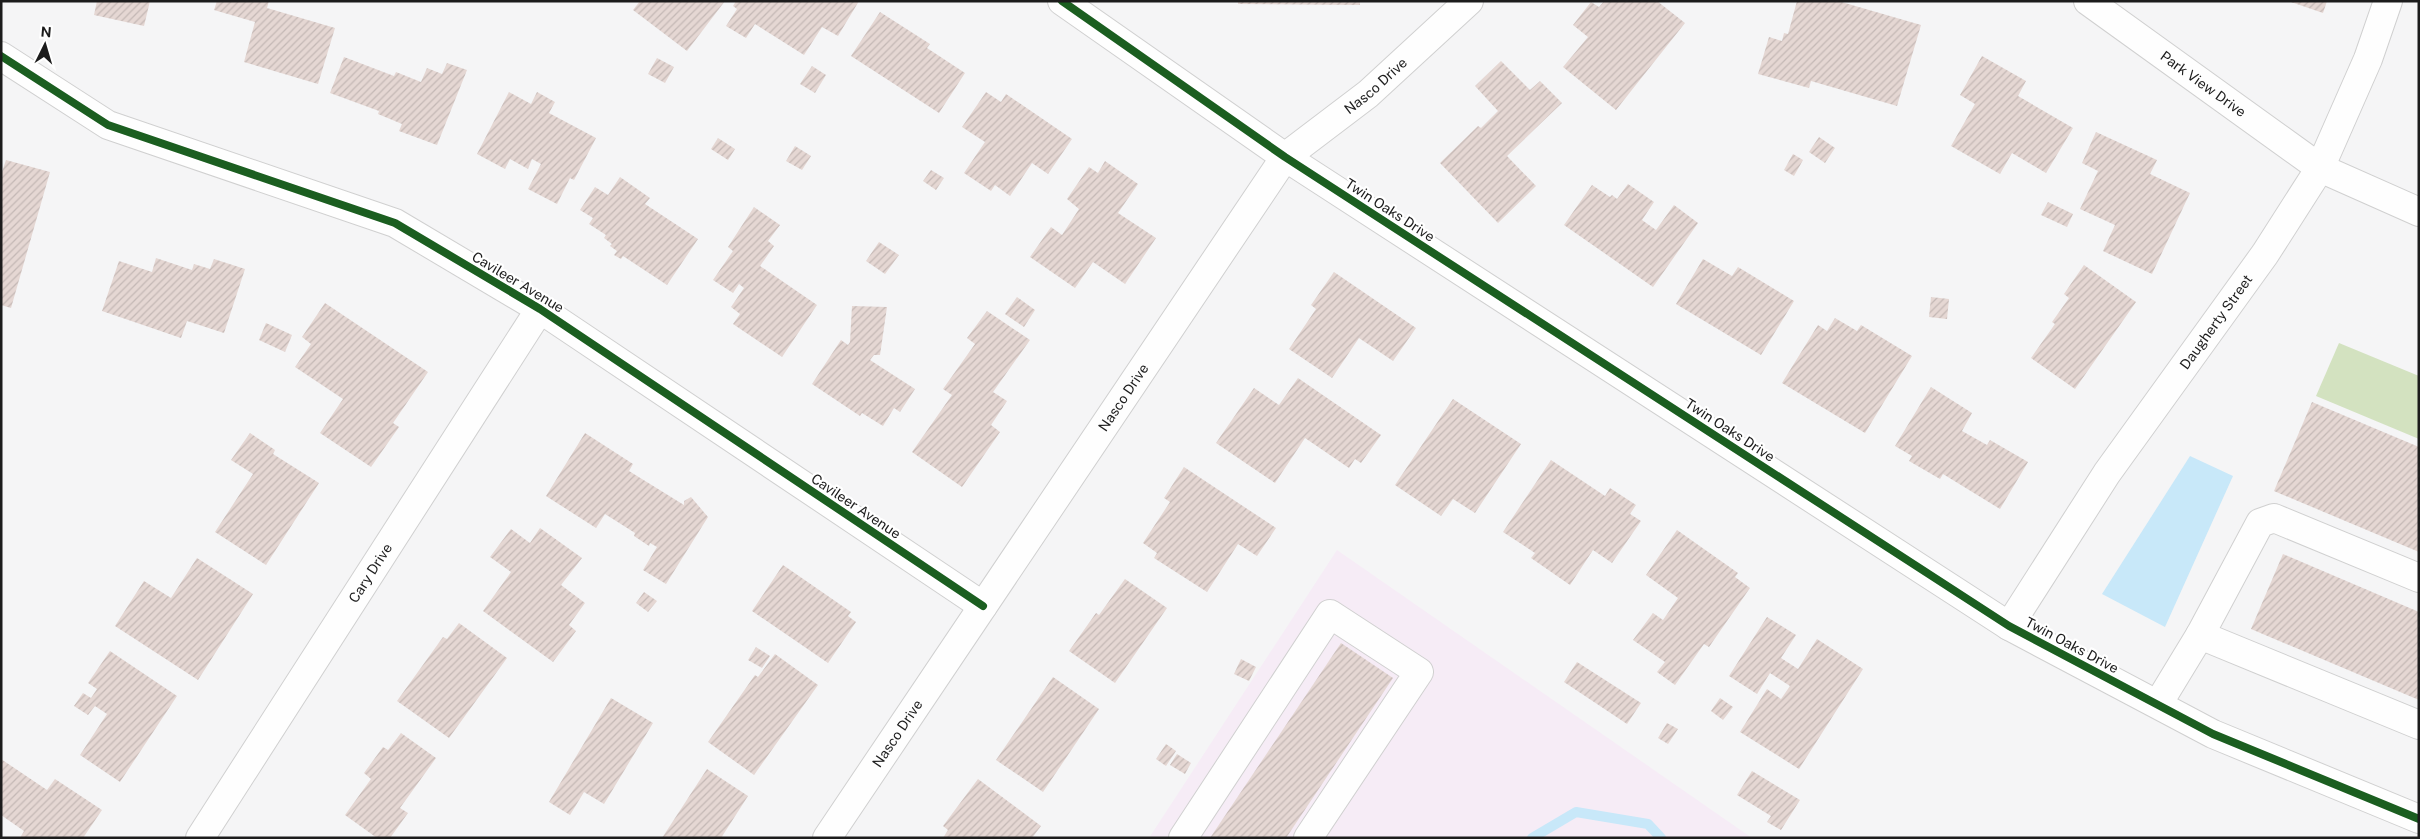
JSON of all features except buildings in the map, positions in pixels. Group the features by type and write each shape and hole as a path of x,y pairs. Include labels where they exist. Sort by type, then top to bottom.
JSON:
{"street":[{"name":"Twin Oaks Drive","path":"1062,1 1285,157 2009,626 2213,734 2419,819"},
{"name":"Nasco Drive","path":"827,838 1285,157 1368,94 1469,1"},
{"name":"Park View Drive","path":"2088,1 2320,168 2419,212"},
{"name":"Daugherty Street","path":"2009,626 2107,473 2265,254 2320,168 2368,60 2388,1"},
{"name":"Cavileer Avenue","path":"1,56 108,125 395,223 540,309 983,606"},
{"name":"Cary Drive","path":"200,838 540,309"},
{"path":"2158,704 2200,634 2260,523 2274,518 2419,578"},
{"path":"1184,838 1330,614 1419,672 1308,838"},
{"path":"2200,634 2419,726"}],"shaded area":[{"path":"1337,550 1752,838 1149,838"}],"green space":[{"path":"2339,343 2419,376 2419,439 2316,396"}],"water":[{"path":"2190,456 2233,476 2165,627 2102,594"}],"waterway":[{"path":"1532,838 1576,812 1648,824 1661,838"}],"cycle path":[{"path":"1062,1 1285,157 2009,626 2213,734 2419,819"},
{"path":"1,56 108,125 395,223 540,309 983,606"}]}
